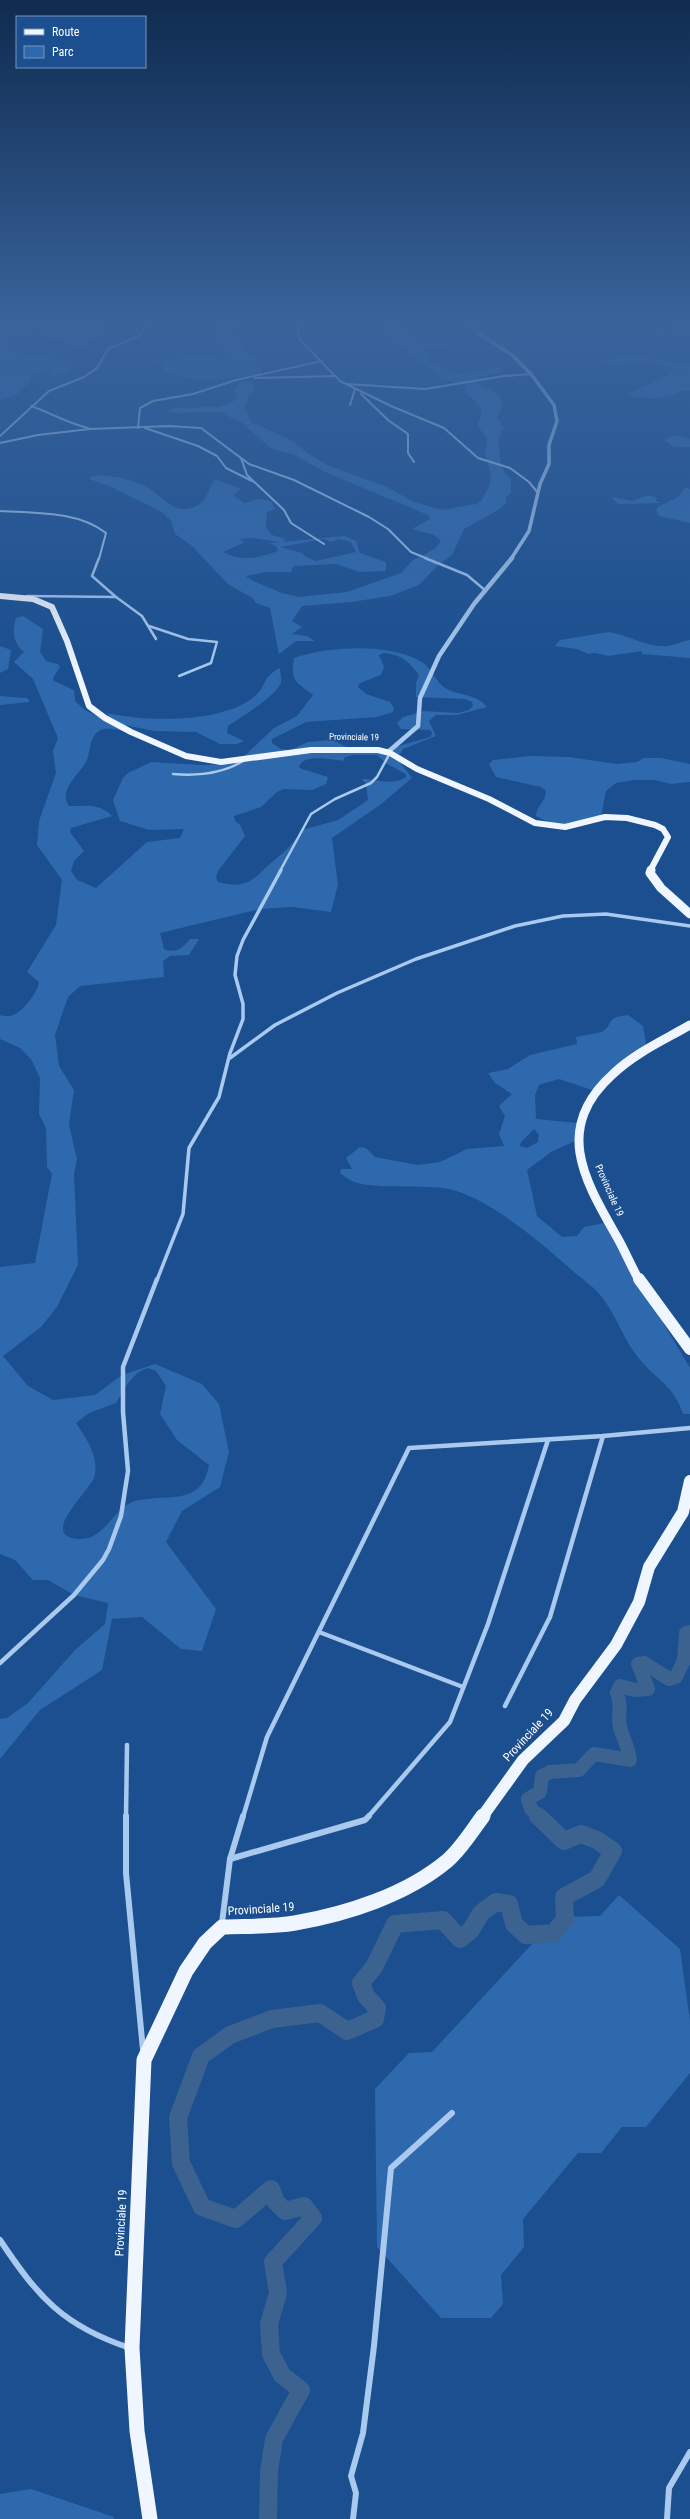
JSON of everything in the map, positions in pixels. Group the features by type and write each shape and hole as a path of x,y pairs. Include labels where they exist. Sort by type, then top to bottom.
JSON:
{"main road":[{"name":"Provinciale 19","path":"0,596 43,601 54,610 88,704 94,711 132,732 186,756 212,761 243,760 311,750 372,749 389,752 408,765 489,800 535,823 565,827 614,817 638,820 658,826 667,834 667,842 651,865 650,873 671,898 690,914"},
{"name":"Provinciale 19","path":"690,1025 653,1045 603,1084 583,1114 579,1135 582,1160 604,1212 643,1287 690,1349"},
{"name":"Provinciale 19","path":"150,2519 137,2431 132,2348 144,2060 162,2017 193,1959 212,1934 222,1927 294,1923 321,1917 380,1899 424,1878 448,1860 468,1837 523,1760 564,1721 575,1700 616,1645 639,1602 649,1567 683,1512 690,1481"}],"street":[{"path":"0,443 26,438"},
{"path":"172,438 198,446 217,456 226,468 252,481"},
{"path":"214,438 255,467 294,480 369,517 388,529 411,552 468,575 486,591"},
{"path":"408,438 408,454 414,462"},
{"path":"455,438 478,458 510,468 529,482 538,493"},
{"path":"0,1663 74,1595 109,1550 121,1516 128,1471 123,1412 123,1367 183,1214 189,1148 219,1097 229,1058 244,1011 235,981 238,950 248,928 267,897 311,814 335,799 371,783 377,778 389,752 418,726 420,698 439,656 474,604 508,564 529,531 538,493 548,464 549,445 551,438"},
{"path":"242,458 247,474 252,481 284,510 294,525 324,544"},
{"path":"0,511 60,518 99,526 106,533 99,564 92,576 142,616 156,638"},
{"path":"23,598 58,595 116,596"},
{"path":"149,626 188,639 217,642 211,663 180,676"},
{"path":"173,774 197,775 229,767 243,760"},
{"path":"229,1058 275,1025 337,994 416,959 516,926 562,916 594,914 690,926"},
{"path":"222,1927 230,1860 267,1738 409,1448 548,1440 690,1428"},
{"path":"505,1706 550,1617 604,1436"},
{"path":"230,1860 365,1820 450,1722 488,1624 548,1440"},
{"path":"319,1632 463,1687"},
{"path":"127,1746 126,1872 144,2060"},
{"path":"353,2519 356,2493 352,2476 364,2425 391,2168 452,2113"},
{"path":"0,2240 13,2261 68,2321 110,2342 132,2348"},
{"path":"667,2519 669,2488 690,2452"}],"green space":[{"path":"259,438 286,438 327,465 387,487 414,502 442,510 476,504 481,501 489,487 491,475 485,454 486,438 499,438 502,466 507,475 511,478 511,493 506,497 506,503 500,509 464,529 452,555 437,566 419,585 390,596 351,602 302,606 292,621 302,627 292,634 307,636 315,641 296,641 279,654 270,608 256,603 253,598 229,585 191,545 175,534 171,521 162,512 107,485 89,479 93,476 99,475 132,481 150,489 174,507 188,509 200,504 203,501 215,479 241,489 233,495 244,503 260,499 271,501 275,509 267,512 266,527 272,535 286,539 283,542 345,536 356,541 360,553 386,562 386,571 359,572 336,564 293,566 291,572 266,572 246,576 251,580 282,593 299,597 347,592 401,573 413,560 435,549 441,541 434,535 412,529 430,519 428,515 323,471 295,455 272,449","holes":["252,538 280,542 269,543 276,546 278,551 264,556 243,558 223,552 245,542 239,539","324,539 331,542 339,539 351,542 356,552 316,561 306,557 302,553 280,547"]},
{"path":"665,438 685,438 690,439 690,447 675,447 665,441"},
{"path":"685,487 690,489 690,523 659,516 656,510 658,507 678,497"},
{"path":"648,495 657,498 656,501 662,503 618,504 611,497 633,501"},
{"path":"23,616 43,629 40,652 46,661 58,664 60,667 53,678 54,681 74,690 75,701 85,710 129,732 114,729 99,731 93,737 87,760 71,782 66,794 66,800 69,806 98,807 112,816 71,828 70,832 84,851 74,861 71,871 77,880 96,888 147,842 180,838 184,829 149,830 120,821 113,800 123,778 128,773 151,762 202,765 236,764 274,728 297,716 313,695 298,683 294,677 294,658 325,651 359,648 376,649 409,656 422,662 429,668 443,687 474,697 487,707 457,715 436,715 429,721 436,736 403,749 401,753 395,756 412,778 380,805 332,838 338,885 331,912 292,907 260,909 160,933 164,949 172,951 179,949 190,939 199,939 189,955 170,956 163,961 164,977 80,986 68,997 55,1035 59,1066 74,1090 69,1125 77,1159 74,1174 78,1265 57,1307 41,1327 3,1356 28,1386 53,1400 95,1395 122,1375 155,1364 202,1384 219,1404 229,1452 220,1487 182,1511 166,1542 216,1609 202,1651 181,1649 142,1617 112,1619 102,1670 40,1710 0,1759 0,1719 7,1718 28,1703 75,1650 105,1624 108,1603 74,1595 48,1580 33,1580 15,1560 0,1554 0,1267 35,1263 52,1174 47,1167 46,1128 39,1114 40,1078 31,1059 20,1048 0,1039 0,1015 10,1016 17,1013 25,1006 36,991 39,982 27,972 56,925 62,880 37,845 39,821 56,773 53,751 58,738 33,679 14,662 24,652 18,645 14,636 16,618","holes":["384,653 400,657 412,666 419,675 416,683 416,697 465,699 472,702 473,706 469,710 458,713 424,711 403,717 397,723 401,729 429,730 432,732 431,737 387,749 349,748 332,740 308,742 290,750 281,749 272,743 272,739 306,722 377,717 393,712 394,708 390,702 366,694 358,687 360,683 381,675 384,667 379,655","353,755 377,755 387,764 406,774 406,777 401,780 390,782 362,779 366,784 368,800 338,820 302,830 285,851 249,881 236,885 218,882 216,877 218,871 245,836 240,825 235,821 234,816 261,807 277,792 284,789 312,790 326,784 328,777 299,767 306,760 318,758 343,761 345,757","148,1368 156,1371 166,1386 160,1414 177,1440 209,1465 206,1475 202,1483 191,1493 176,1497 144,1499 130,1503 117,1513 106,1526 94,1536 77,1539 66,1535 63,1529 65,1521 70,1511 92,1482 95,1475 95,1460 91,1448 76,1423 89,1413 116,1403 125,1387 133,1377 142,1370"]},
{"path":"609,632 661,646 668,646 690,640 690,658 642,654 642,651 608,656 595,653 588,654 577,649 555,646 560,640"},
{"path":"0,646 11,650 8,669 0,673"},
{"path":"280,668 281,683 278,688 257,706 228,726 227,733 244,741 237,744 220,744 196,732 155,731 114,723 107,713 123,716 163,719 206,716 226,711 244,704 257,694 263,687 267,678"},
{"path":"0,696 27,698 30,702 0,705"},
{"path":"531,756 569,757 617,764 637,762 644,758 661,758 690,764 690,782 671,784 654,780 635,780 616,783 606,791 601,816 576,823 553,823 536,816 536,813 546,795 546,791 541,787 496,777 489,764 493,760"},
{"path":"628,1015 643,1026 647,1049 595,1091 559,1079 539,1085 535,1095 536,1119 578,1123 577,1140 551,1152 527,1170 537,1216 562,1237 577,1236 584,1227 609,1222 640,1284 690,1368 690,1414 683,1414 675,1396 635,1354 612,1312 598,1293 532,1236 498,1212 465,1194 449,1189 360,1184 352,1181 340,1173 341,1169 352,1169 346,1158 360,1147 366,1148 375,1157 418,1165 440,1162 467,1149 504,1146 499,1134 505,1116 499,1106 512,1094 495,1083 488,1073 508,1069 530,1055 577,1044 576,1037 602,1032 613,1019","holes":["534,1129 539,1135 538,1142 527,1148 520,1146 521,1142"]},
{"path":"619,1895 680,1949 690,2021 690,2073 646,2127 622,2127 601,2153 578,2153 523,2219 524,2247 501,2275 503,2304 491,2318 441,2318 377,2247 375,2089 409,2053 432,2052 557,1917 600,1916"},
{"path":"31,2489 114,2517 114,2519 0,2519 0,2494"}],"waterway":[{"path":"538,1816 531,1809 528,1799 540,1792 542,1776 550,1772 579,1770 594,1754 630,1760 619,1723 620,1704 617,1693 620,1686 635,1690 648,1689 638,1664 644,1663 669,1679 676,1677 684,1660 686,1633 690,1632"},
{"path":"268,2519 269,2471 274,2439 301,2390 282,2375 271,2354 269,2324 278,2293 273,2262 313,2218 304,2206 285,2211 276,2202 271,2189 236,2219 202,2207 181,2163 178,2118 201,2056 230,2035 272,2019 320,2013 347,2031 375,2019 377,2008 366,1996 361,1983 374,1967 395,1924 443,1920 460,1939 471,1930 481,1913 496,1902 509,1904 514,1924 526,1935 554,1933 565,1919 564,1897 597,1879 613,1851 597,1840 581,1834 564,1841 538,1816"}]}
